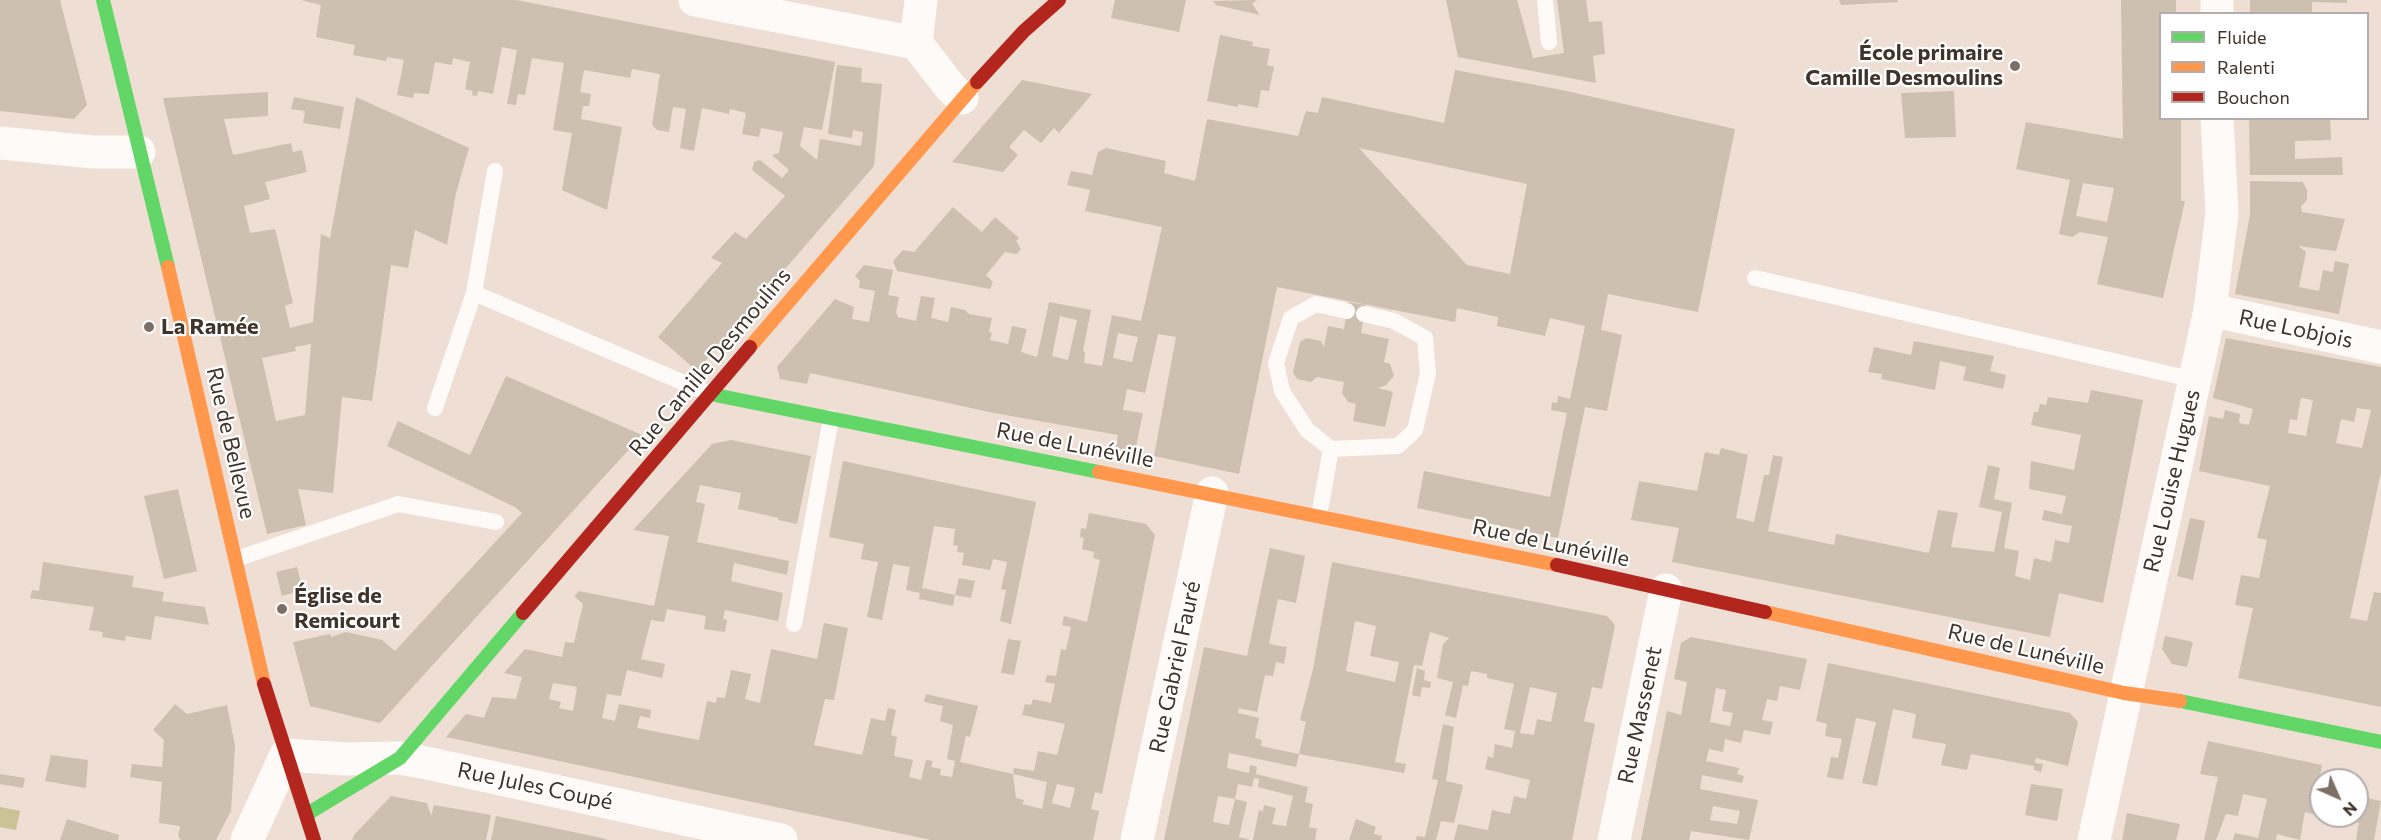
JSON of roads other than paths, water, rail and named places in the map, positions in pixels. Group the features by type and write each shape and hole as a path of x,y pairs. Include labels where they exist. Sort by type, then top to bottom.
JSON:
{"street":[{"name":"Rue de Bellevue","path":"103,0 264,682 314,840"},
{"path":"695,0 916,43 951,88 962,98"},
{"path":"916,43 921,0"},
{"name":"Rue Camille Desmoulins","path":"307,814 400,758 962,98 1024,31 1059,0"},
{"name":"Rue Louise Hugues","path":"2094,840 2124,693 2210,310 2222,213 2217,120"},
{"path":"0,143 93,152 139,152"},
{"name":"Rue Lobjois","path":"2210,310 2381,347"},
{"name":"Rue de Lunéville","path":"710,394 1212,493 1666,590 2124,693 2155,696 2381,742"},
{"name":"Rue Gabriel Fauré","path":"1137,840 1212,493"},
{"name":"Rue Massenet","path":"1614,840 1666,590"},
{"path":"247,840 286,755"},
{"name":"Rue Jules Coupé","path":"286,755 345,759 400,758 781,840"}],"lane":[{"path":"1545,0 1549,42"},
{"path":"435,408 474,293 495,171"},
{"path":"1755,278 2195,380"},
{"path":"474,293 710,394"},
{"path":"1347,310 1316,304 1292,318 1276,363 1282,391 1307,430 1331,449 1398,446 1415,430 1428,373 1425,338 1394,321 1364,314"},
{"path":"794,624 831,418"},
{"path":"1319,516 1331,449"},
{"path":"236,559 398,504 496,522"}],"place":[{"name":"École primaire Camille Desmoulins","path":"2015,66"},
{"name":"La Ramée","path":"149,327"},
{"name":"Église de Remicourt","path":"282,609"}]}
